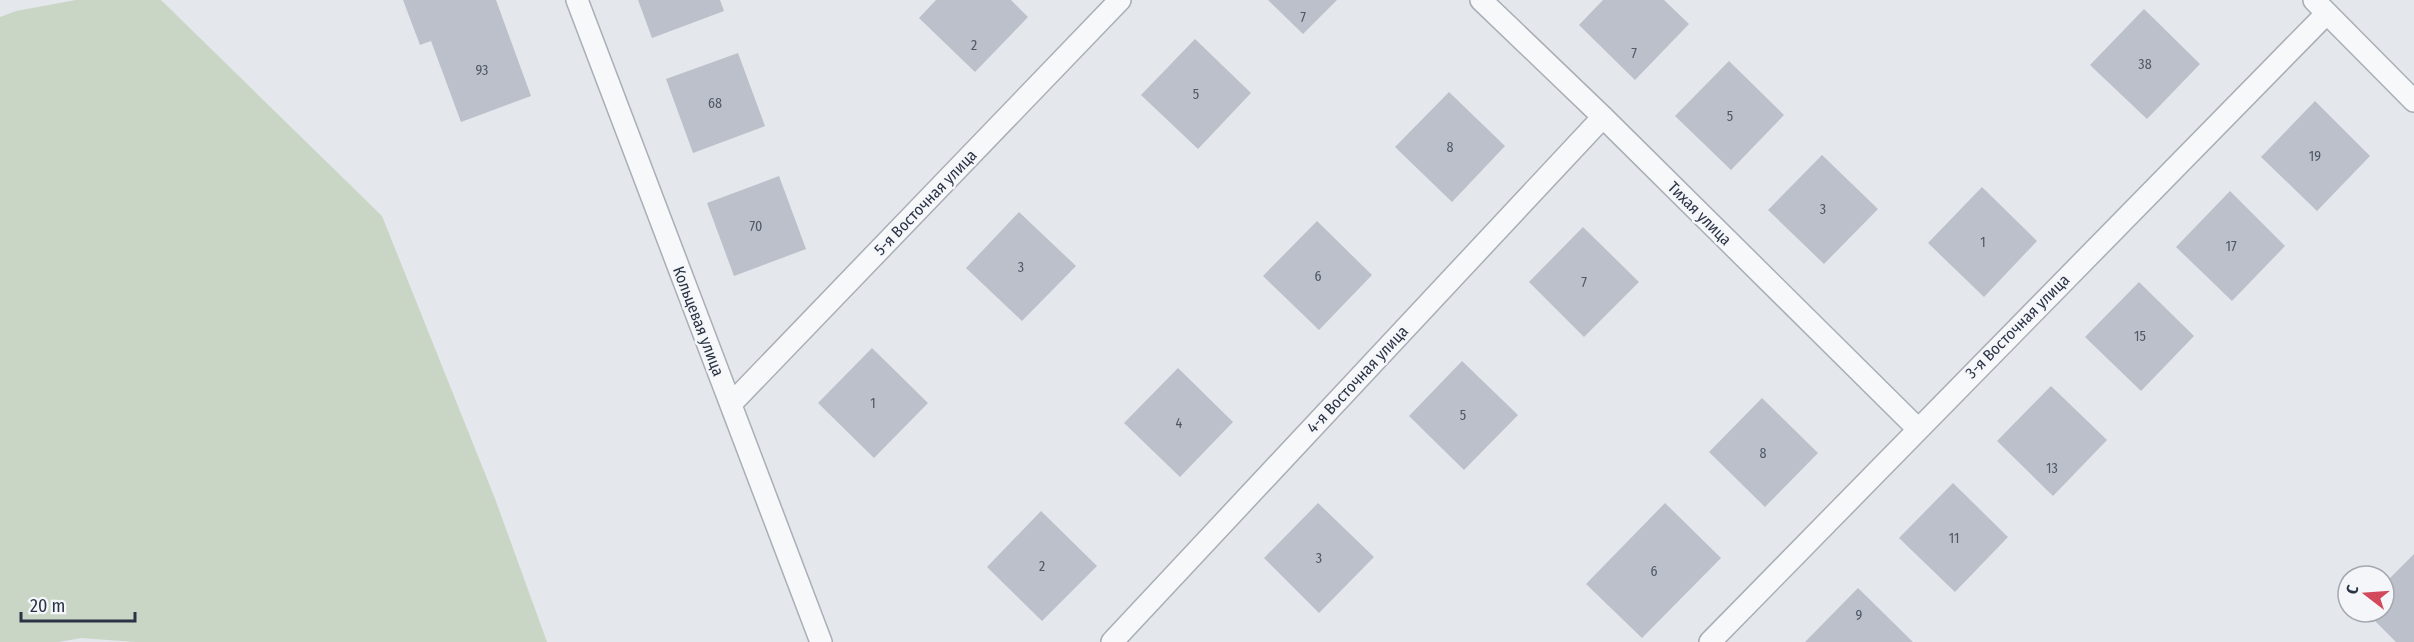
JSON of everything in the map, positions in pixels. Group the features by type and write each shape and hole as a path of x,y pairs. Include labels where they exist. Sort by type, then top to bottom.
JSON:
{"lane":[{"name":"Кольцевая улица","path":"577,0 821,642"},
{"name":"5-я Восточная улица","path":"731,404 1120,0"},
{"name":"Тихая улица","path":"1481,0 1603,117 1917,428"},
{"path":"2320,6 2414,101"},
{"name":"3-я Восточная улица","path":"1710,642 2320,6"},
{"name":"4-я Восточная улица","path":"1112,642 1603,117"}],"green space":[{"path":"76,0 161,0 382,216 494,496 547,642 135,642 81,638 59,642 0,642 0,17 16,11"}],"building":[{"path":"403,0 496,0 531,96 461,122 431,41 420,45"},
{"path":"638,0 720,0 724,11 652,38"},
{"path":"936,0 1011,0 1028,17 975,72 919,18"},
{"path":"1268,0 1337,0 1303,34"},
{"path":"1603,0 1664,0 1689,24 1635,80 1579,25"},
{"path":"2144,9 2200,64 2147,119 2090,65"},
{"path":"1195,39 1251,93 1198,149 1141,95"},
{"path":"738,53 765,126 693,153 666,79"},
{"path":"1729,61 1784,115 1731,170 1675,116"},
{"path":"1449,92 1505,146 1452,202 1395,147"},
{"path":"2315,101 2370,156 2317,211 2261,157"},
{"path":"1822,155 1878,209 1824,264 1768,210"},
{"path":"779,176 806,249 734,276 707,203"},
{"path":"1982,187 2037,241 1984,297 1928,243"},
{"path":"2230,191 2285,246 2232,301 2176,247"},
{"path":"1019,212 1076,266 1022,321 966,268"},
{"path":"1317,221 1372,275 1319,330 1263,276"},
{"path":"1583,227 1639,282 1584,337 1529,282"},
{"path":"2139,282 2194,336 2141,391 2085,337"},
{"path":"872,348 928,403 874,458 818,403"},
{"path":"1462,361 1518,415 1464,470 1409,416"},
{"path":"1178,368 1233,422 1180,477 1124,423"},
{"path":"2051,386 2107,440 2053,496 1997,441"},
{"path":"1762,398 1818,453 1765,507 1709,452"},
{"path":"1953,483 2008,537 1955,592 1899,538"},
{"path":"1318,503 1374,557 1319,613 1264,558"},
{"path":"1665,503 1721,558 1642,638 1586,584"},
{"path":"1041,511 1097,566 1042,621 987,567"},
{"path":"2414,554 2414,642 2396,642 2378,624 2396,624 2396,572"},
{"path":"1858,588 1913,642 1805,642"}]}
